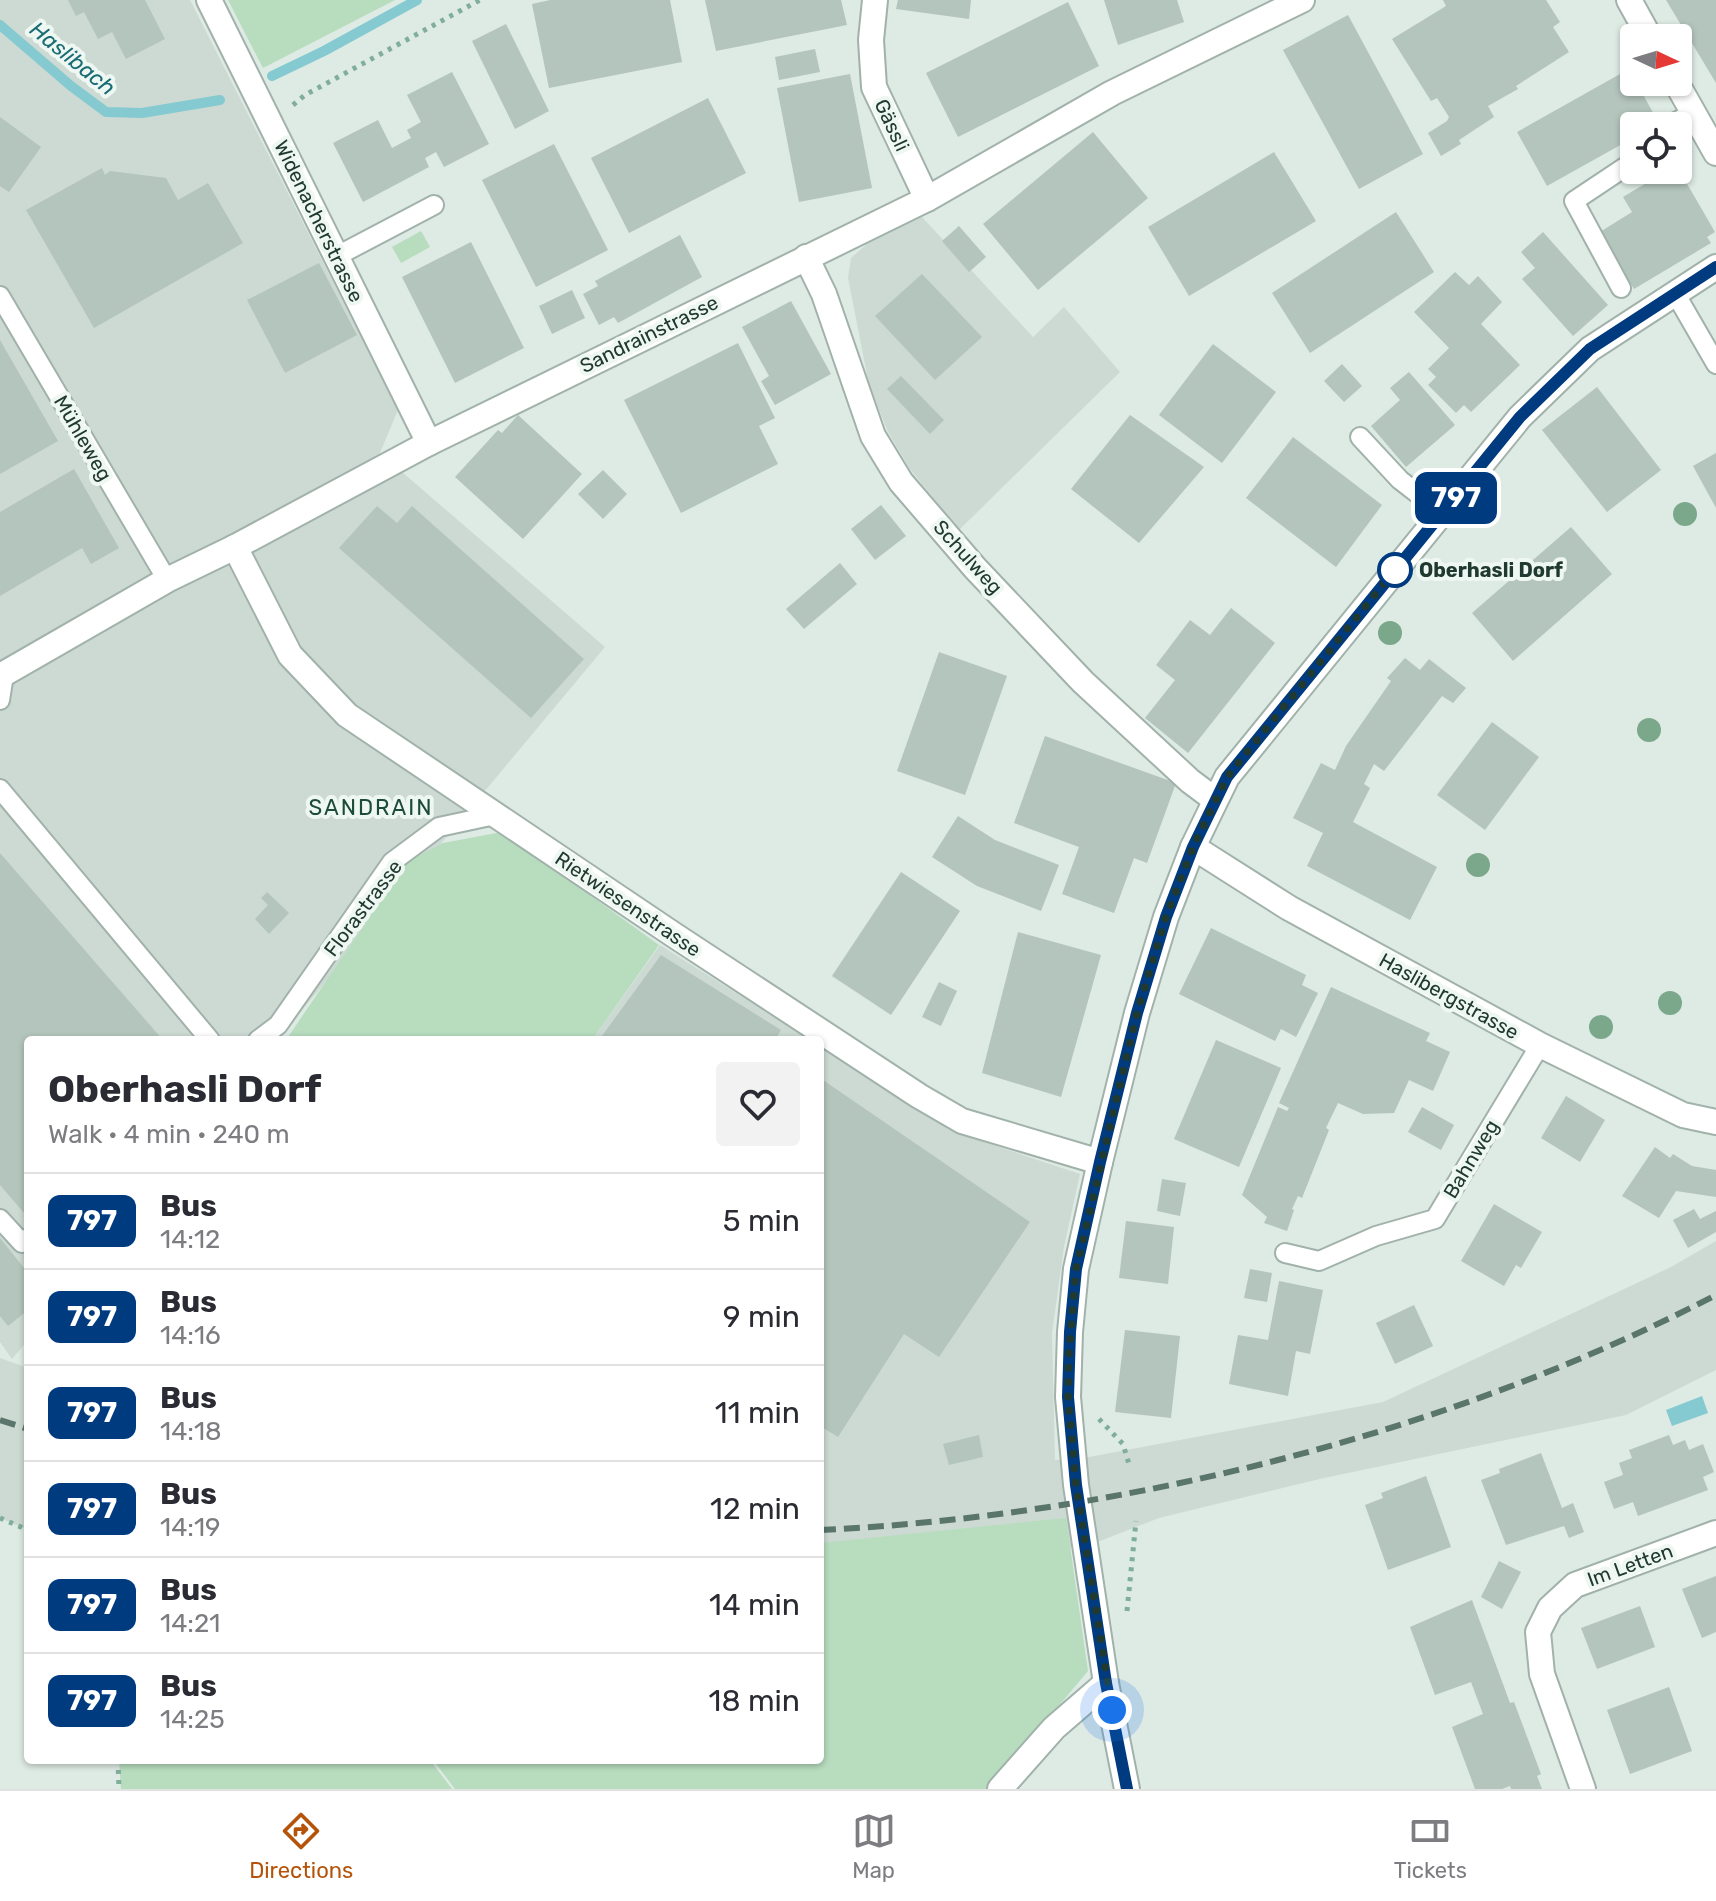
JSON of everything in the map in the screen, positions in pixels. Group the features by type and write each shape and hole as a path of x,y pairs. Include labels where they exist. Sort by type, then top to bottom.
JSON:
{"street":[{"name":"Widenacherstrasse","path":"209,0 429,443"},
{"name":"Gässli","path":"875,0 871,40 874,87 927,199"},
{"name":"Sandrainstrasse","path":"2,676 167,580 429,443 927,199 1112,93 1302,0"},
{"path":"1629,0 1642,24"},
{"path":"1684,96 1716,153"},
{"name":"Schulweg","path":"806,257 824,294 873,436 901,482 975,568 1083,682 1190,781 1214,799"},
{"path":"1127,1789 1106,1683 1076,1485 1068,1397 1076,1269 1137,1013 1166,917 1193,847 1227,777 1520,417 1590,349 1716,267"},
{"name":"Rietwiesenstrasse","path":"235,547 290,655 347,715 919,1096 962,1121 1100,1162"},
{"name":"Haslibergstrasse","path":"1193,847 1289,908 1540,1045 1683,1115 1716,1122"},
{"name":"Im Letten","path":"1583,1789 1542,1674 1538,1632 1550,1608 1575,1585 1716,1533"},
{"path":"1000,1789 1054,1728 1106,1683"}],"lane":[{"path":"1620,170 1574,201 1621,288"},
{"path":"337,256 434,205"},
{"path":"1675,293 1716,364"},
{"name":"Mühleweg","path":"0,296 167,580"},
{"path":"1360,437 1400,480 1444,514"},
{"path":"0,700 2,676"},
{"path":"0,789 207,1036"},
{"name":"Florastrasse","path":"263,1036 278,1025 392,862 439,827 495,815"},
{"name":"Bahnweg","path":"1285,1253 1319,1261 1376,1236 1435,1219 1540,1045"},
{"path":"0,1219 22,1243 24,1241"}],"path":[{"path":"272,126 299,99 480,0"},
{"path":"0,1518 24,1528"},
{"path":"1126,1618 1136,1521"},
{"path":"118,1764 119,1789"}],"shaded area":[{"path":"0,0 190,0 398,410 380,453 605,647 280,1036 24,1036 24,1345 12,1359 0,1342"},
{"path":"922,217 1033,337 1064,307 1120,372 959,530 910,469 888,432 869,385 848,278 851,258 867,244"},
{"path":"660,945 804,1036 595,1036"},
{"path":"824,1049 957,1133 1080,1174 1064,1247 1052,1333 1055,1460 1089,1457 1383,1402 1671,1267 1716,1241 1716,1370 1626,1415 1324,1478 1159,1518 1095,1543 853,1586 824,1587"},
{"path":"0,1358 24,1367 24,1528 0,1518"}],"green space":[{"path":"228,0 395,0 263,68"},
{"path":"421,231 430,247 401,263 392,247"},
{"path":"502,832 659,945 595,1036 289,1036 407,862 443,843"},
{"path":"1066,1518 1088,1671 989,1789 455,1789 436,1764 824,1764 824,1543"},
{"path":"119,1764 433,1764 452,1789 121,1789"}],"water":[{"path":"1702,1396 1708,1413 1672,1426 1666,1410"}],"building":[{"path":"68,0 145,0 165,39 126,59 112,32 98,39 84,12 76,16"},
{"path":"550,0 670,0 682,62 549,88 532,4"},
{"path":"705,0 841,0 847,25 716,51"},
{"path":"898,0 971,0 969,19 896,9"},
{"path":"1104,0 1177,0 1184,22 1118,45"},
{"path":"1443,0 1546,0 1560,22 1553,27 1569,52 1516,86 1518,89 1488,106 1494,117 1441,156 1428,133 1449,117 1437,98 1431,101 1392,39 1446,6"},
{"path":"1666,0 1716,0 1716,83 1692,43 1692,24 1680,24"},
{"path":"1068,2 1099,66 958,137 926,73"},
{"path":"1348,15 1423,154 1359,189 1283,50"},
{"path":"506,24 549,111 515,129 472,41"},
{"path":"815,49 820,72 779,80 775,57"},
{"path":"452,72 489,144 444,167 436,152 425,158 429,167 363,202 333,143 378,120 392,148 411,138 407,130 421,122 407,95"},
{"path":"850,74 872,188 799,202 777,88"},
{"path":"1620,74 1620,96 1644,96 1653,112 1620,112 1620,145 1547,186 1517,132"},
{"path":"708,98 746,173 629,233 591,158"},
{"path":"0,117 41,147 9,192 0,186"},
{"path":"1093,132 1148,198 1038,290 983,224"},
{"path":"554,144 608,250 536,287 482,180"},
{"path":"1274,152 1316,221 1189,296 1148,227"},
{"path":"102,168 105,175 110,171 166,178 178,200 208,183 243,243 94,328 26,210"},
{"path":"1645,184 1687,184 1715,232 1707,237 1711,243 1634,289 1600,232 1632,212 1623,197"},
{"path":"1396,212 1434,272 1310,353 1272,293"},
{"path":"959,226 986,257 969,272 942,241"},
{"path":"1543,232 1608,305 1573,336 1522,279 1535,268 1521,252"},
{"path":"680,235 702,277 618,323 614,317 599,325 583,294 598,286 595,281"},
{"path":"471,242 524,348 455,383 402,277"},
{"path":"319,263 357,335 285,373 247,300"},
{"path":"1455,272 1469,285 1478,276 1502,302 1481,324 1520,365 1471,412 1464,405 1456,413 1428,385 1436,377 1428,369 1449,348 1414,312"},
{"path":"922,274 982,337 935,380 875,316"},
{"path":"572,290 585,318 552,334 539,306"},
{"path":"791,301 831,374 775,405 761,381 769,376 742,327"},
{"path":"0,340 58,441 0,474"},
{"path":"738,343 775,418 759,426 778,464 681,513 624,400"},
{"path":"1213,344 1276,392 1222,463 1159,415"},
{"path":"1342,364 1362,386 1344,402 1324,381"},
{"path":"1409,372 1455,425 1406,467 1371,426 1400,400 1390,388"},
{"path":"901,376 944,420 930,434 887,389"},
{"path":"1597,387 1661,470 1607,512 1542,430"},
{"path":"518,415 582,474 523,539 455,477 498,430 502,433"},
{"path":"1130,415 1204,467 1139,543 1071,489"},
{"path":"1293,437 1382,505 1336,567 1246,498"},
{"path":"1716,453 1716,508 1693,466"},
{"path":"74,469 119,548 91,564 82,548 0,596 0,512"},
{"path":"603,470 627,494 603,519 578,494"},
{"path":"881,505 906,536 875,560 851,529"},
{"path":"377,506 397,523 412,506 584,659 531,718 339,548"},
{"path":"1571,527 1612,574 1513,661 1472,613"},
{"path":"840,563 857,584 804,629 786,609"},
{"path":"1231,608 1275,643 1188,753 1145,718 1175,680 1156,665 1190,620 1210,635"},
{"path":"939,652 1007,676 965,795 897,771"},
{"path":"1405,658 1420,670 1429,659 1466,688 1453,703 1442,696 1384,771 1374,764 1364,784 1370,788 1353,822 1437,867 1410,920 1307,866 1323,833 1293,818 1321,763 1335,770 1346,746 1391,681 1387,678"},
{"path":"1492,722 1539,757 1485,830 1437,795"},
{"path":"1045,736 1176,783 1147,863 1134,858 1114,913 1062,894 1079,847 1014,823"},
{"path":"958,816 995,840 1059,865 1041,911 977,886 932,857"},
{"path":"0,853 160,1036 24,1036 24,1213 0,1185"},
{"path":"901,872 960,911 891,1015 832,976"},
{"path":"267,892 289,913 269,934 255,919 268,905 261,898"},
{"path":"1211,928 1306,975 1302,985 1318,993 1296,1037 1281,1029 1275,1041 1179,994"},
{"path":"1018,932 1101,955 1061,1097 982,1073"},
{"path":"661,955 781,1030 777,1036 602,1036"},
{"path":"939,982 957,991 941,1026 922,1017"},
{"path":"1331,987 1430,1033 1426,1041 1450,1052 1433,1091 1409,1080 1394,1113 1363,1114 1338,1103 1302,1198 1298,1196 1292,1209 1287,1231 1264,1223 1267,1217 1242,1195 1278,1107 1287,1111 1289,1108 1279,1103"},
{"path":"1216,1040 1281,1068 1239,1167 1174,1139"},
{"path":"824,1081 1030,1222 939,1357 904,1334 838,1437 824,1428"},
{"path":"1566,1096 1605,1120 1580,1162 1541,1138"},
{"path":"1422,1107 1454,1125 1441,1150 1408,1132"},
{"path":"1655,1147 1670,1158 1673,1154 1692,1166 1716,1170 1716,1197 1676,1191 1659,1218 1622,1196"},
{"path":"1162,1179 1186,1183 1180,1216 1157,1211"},
{"path":"1494,1204 1542,1232 1521,1268 1516,1265 1504,1286 1461,1261"},
{"path":"1694,1209 1700,1219 1716,1211 1716,1232 1688,1248 1673,1220"},
{"path":"1126,1221 1174,1227 1168,1284 1119,1278"},
{"path":"0,1238 24,1268 24,1313 8,1326 0,1316"},
{"path":"1250,1269 1272,1273 1267,1302 1244,1298"},
{"path":"1279,1281 1323,1290 1310,1354 1296,1351 1288,1396 1229,1384 1238,1335 1268,1340"},
{"path":"1414,1305 1433,1346 1395,1364 1376,1323"},
{"path":"1125,1330 1180,1336 1171,1418 1115,1412"},
{"path":"979,1435 983,1457 949,1465 943,1444"},
{"path":"1669,1435 1673,1445 1685,1440 1689,1450 1703,1444 1714,1472 1703,1477 1708,1490 1638,1516 1633,1502 1614,1509 1604,1482 1623,1475 1619,1463 1632,1458 1629,1450"},
{"path":"1541,1453 1562,1508 1573,1503 1584,1532 1569,1538 1564,1526 1506,1545 1481,1480 1500,1473 1499,1469"},
{"path":"1426,1476 1451,1547 1388,1570 1365,1505 1383,1498 1381,1493"},
{"path":"1499,1561 1521,1572 1502,1609 1481,1597"},
{"path":"1716,1576 1716,1632 1702,1638 1682,1589"},
{"path":"1472,1600 1510,1703 1514,1702 1541,1774 1537,1776 1542,1789 1511,1789 1510,1786 1475,1789 1452,1727 1483,1714 1471,1682 1435,1695 1410,1627"},
{"path":"1640,1606 1655,1647 1597,1669 1581,1628"},
{"path":"1669,1687 1692,1751 1630,1774 1607,1710"}],"waterway":[{"name":"Haslibach","path":"272,76 417,0"},
{"name":"Haslibach","path":"0,25 106,112 142,113 220,100"}],"railway":[{"path":"824,1530 934,1522 1049,1507 1165,1486 1280,1459 1394,1427 1505,1388 1613,1344 1716,1295"},
{"path":"0,1420 24,1428"}],"bus line":[{"name":"797","path":"1127,1789 1106,1683 1076,1485 1068,1397 1070,1332 1076,1269 1137,1013 1166,917 1193,847 1227,777 1520,417 1590,349 1716,267"}],"place":[{"name":"Oberhasli Dorf","path":"1395,570"}],"district":[{"name":"SANDRAIN","path":"371,807"}],"route":[{"path":"1112,1710 1076,1485 1068,1397 1076,1269 1100,1162 1137,1013 1166,917 1214,799 1227,777 1395,570"}]}
